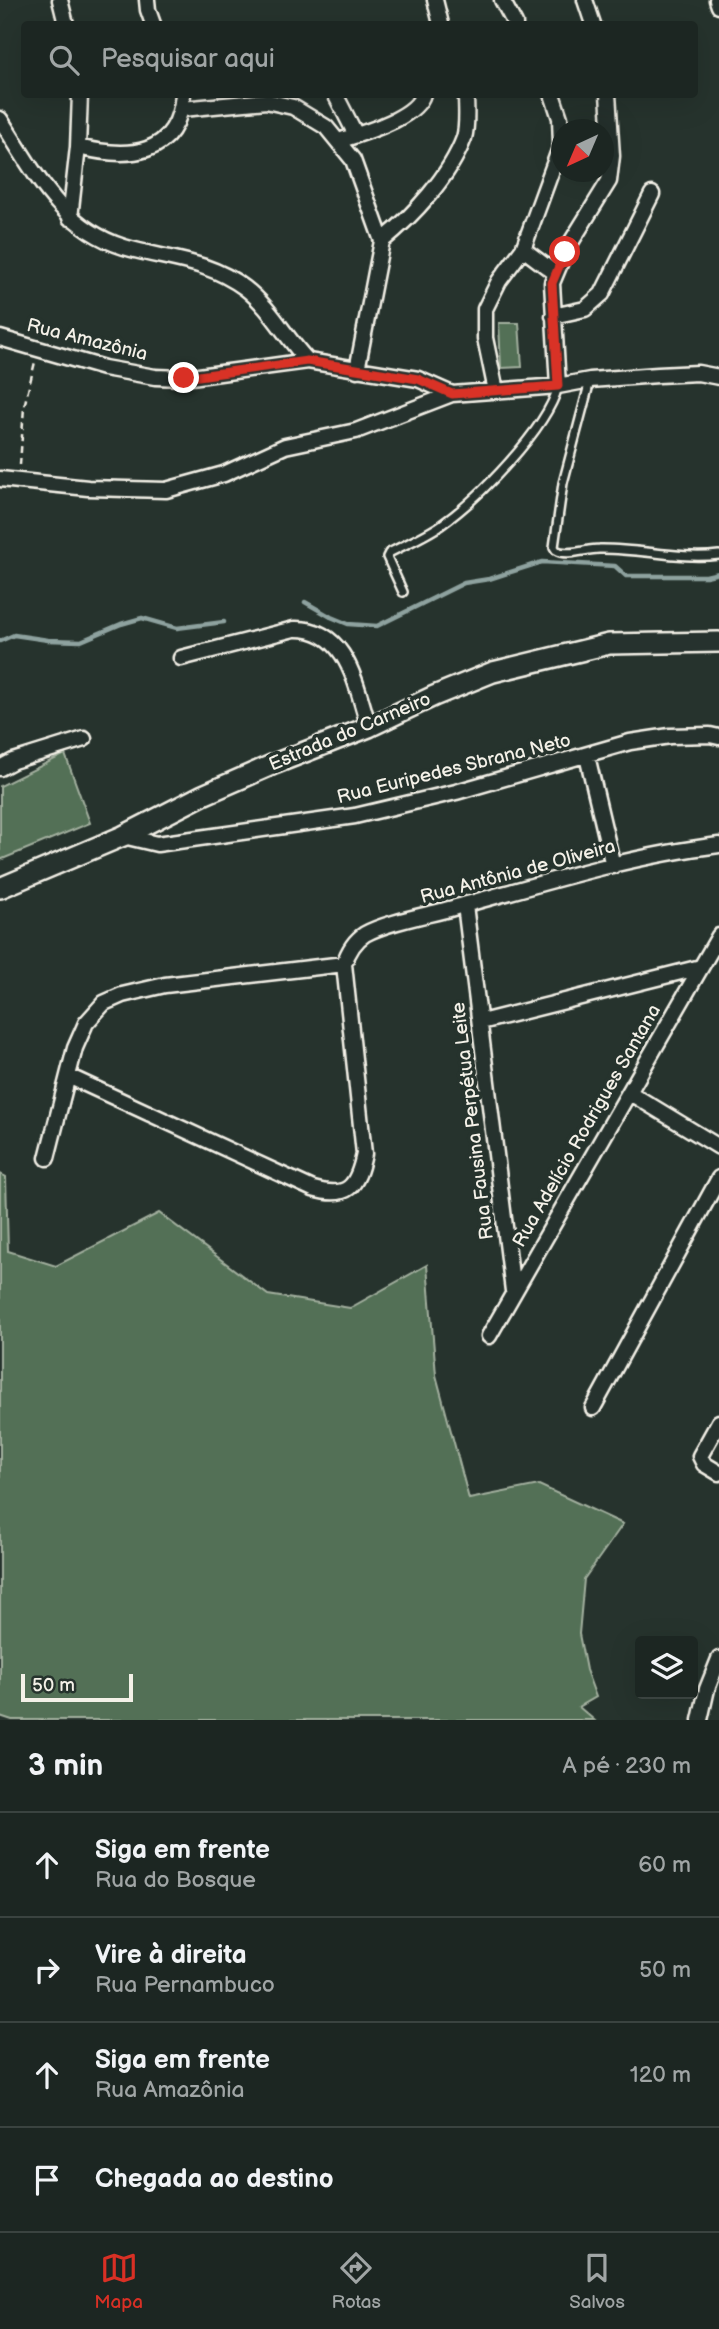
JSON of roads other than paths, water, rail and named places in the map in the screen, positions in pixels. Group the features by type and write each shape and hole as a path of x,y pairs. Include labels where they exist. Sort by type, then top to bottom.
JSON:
{"street":[{"path":"60,0 65,21"},
{"path":"147,0 152,21"},
{"path":"435,0 440,21"},
{"path":"502,0 513,21"},
{"path":"584,0 592,21"},
{"path":"718,0 719,6"},
{"path":"70,218 80,98"},
{"path":"337,98 356,135"},
{"path":"339,141 394,121 411,110 422,98"},
{"path":"382,241 403,224 430,194 455,155 464,137 466,98"},
{"path":"496,391 485,338 485,309 499,281 523,249 561,145 560,118 553,98"},
{"path":"558,386 551,296 555,273 609,181 612,156 608,98"},
{"path":"78,146 119,154 137,153 153,147 165,138 175,125 182,102 266,100 293,107 326,127 353,160 363,181 382,241 357,370"},
{"path":"0,119 40,183 70,218 104,240 126,248 196,262 221,273 245,288 268,309 307,361"},
{"path":"554,316 585,309 602,294 652,194"},
{"path":"523,249 555,273"},
{"name":"Rua Amazônia","path":"0,338 104,368 165,377 203,376 307,361 418,379 452,394"},
{"path":"0,479 101,489 166,490 224,474 285,446 356,431 452,394 558,386 590,380 698,373 719,377"},
{"path":"181,659 294,629 310,628 335,644 348,661 369,727"},
{"name":"Estrada do Carneiro","path":"0,888 123,836 203,795 274,764 369,727 434,696 493,673 609,644 719,642"},
{"name":"Rua Euripedes Sbrana Neto","path":"123,836 157,844 355,816 456,792 630,742 670,736 710,734 719,737"},
{"path":"0,768 13,761 84,738"},
{"path":"587,756 613,866"},
{"name":"Rua Antônia de Oliveira","path":"344,964 350,948 365,934 613,866 687,849 719,845"},
{"name":"Rua Fausina Perpétua Leite","path":"465,905 513,1291"},
{"name":"Rua Adelício Rodrigues Santana","path":"489,1336 719,936"},
{"path":"47,1158 75,1048 86,1023 104,1003 165,985 344,964 364,1154 360,1171 343,1192 333,1195 313,1189 68,1076"},
{"path":"481,1022 701,967"},
{"path":"631,1093 719,1147"},
{"path":"593,1408 719,1178"},
{"path":"715,1471 702,1462 700,1456 719,1422"},
{"path":"700,1720 707,1689 719,1658"}],"lane":[{"path":"590,380 563,483 554,547 556,551 563,553 586,549 613,549 696,558 719,555"},
{"path":"403,592 387,557 389,553 441,525 463,507 527,440 555,399 558,386"}],"waterway":[{"path":"305,602 348,624 377,626 464,583 489,579 542,562 615,566 626,576 706,576 719,573"},
{"path":"0,641 14,635 81,641 142,618 177,628 224,622"}]}
